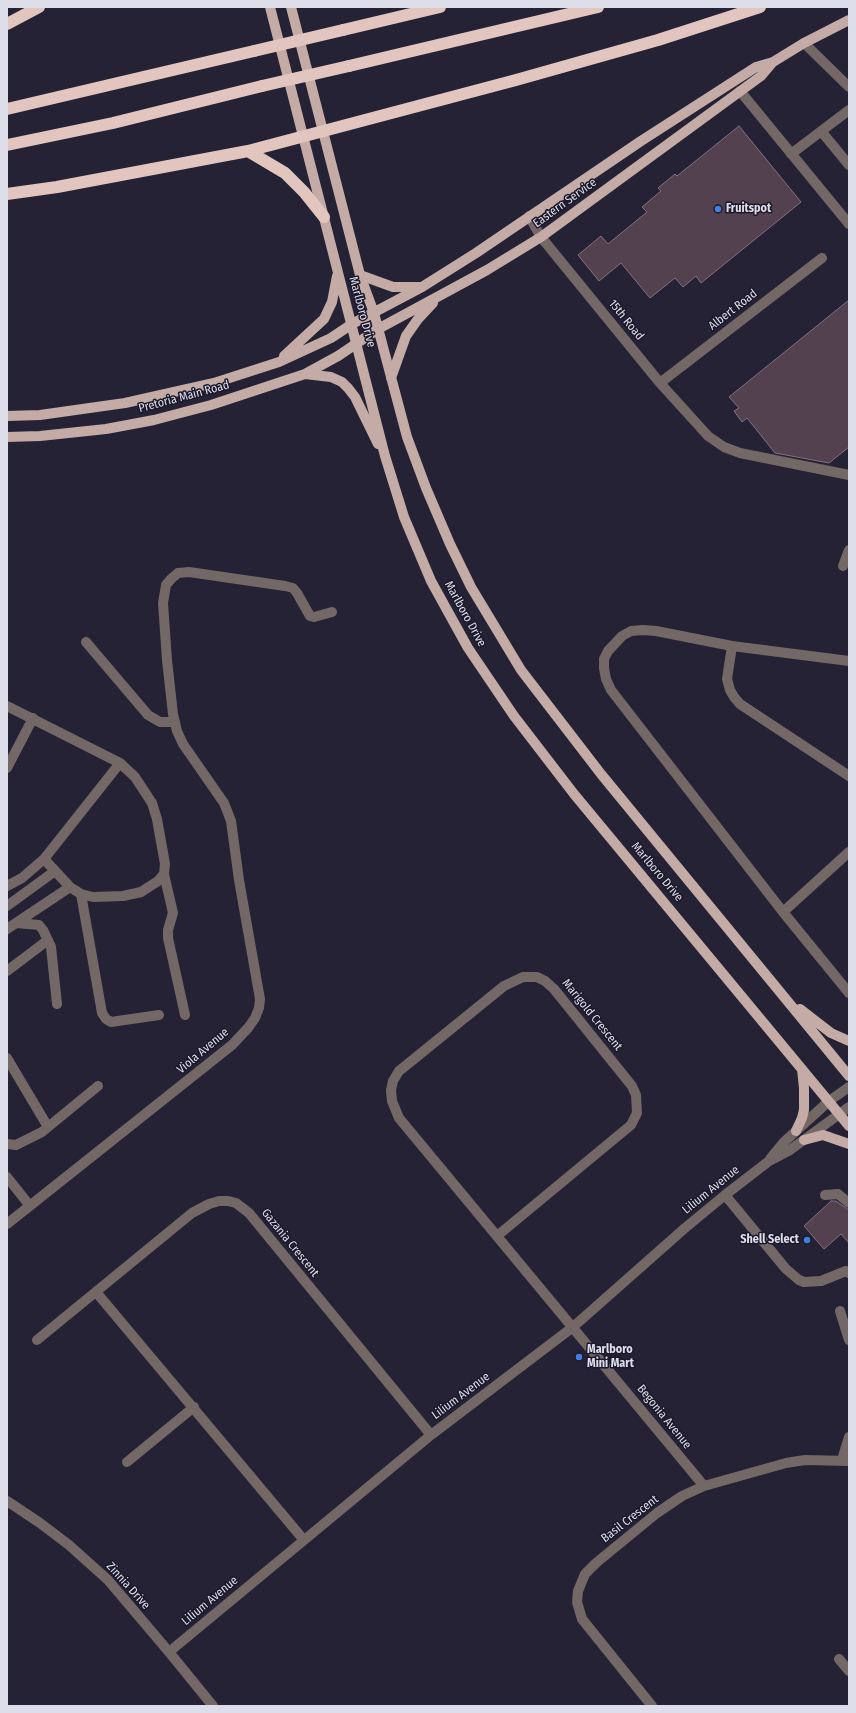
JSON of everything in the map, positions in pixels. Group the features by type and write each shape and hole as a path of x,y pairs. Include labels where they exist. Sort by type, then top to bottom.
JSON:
{"highway":[{"path":"7,24 40,7"},
{"path":"7,109 440,7"},
{"path":"7,145 113,123 262,86 598,7"},
{"path":"7,194 57,187 248,151 516,80 658,40 760,7"},
{"path":"248,151 285,173 304,192 324,217"}],"main road":[{"name":"Marlboro Drive","path":"270,7 385,456 404,517 431,581 468,648 490,681 574,794 849,1126"},
{"name":"Marlboro Drive","path":"291,7 360,275 374,313 407,436 426,488 450,544 475,593 521,670 601,774 785,996 849,1076"},
{"name":"Eastern Service","path":"352,324 422,287 476,253 641,141 756,67 773,62 849,20"},
{"name":"Eastern Service","path":"357,342 487,270 541,237 761,76 773,62"},
{"path":"279,362 324,319 332,302 338,273"},
{"path":"360,275 393,287 422,287"},
{"path":"391,378 409,331 438,297"},
{"name":"Pretoria Main Road","path":"7,416 27,416 125,403 214,383 279,362 331,338 352,324"},
{"name":"Pretoria Main Road","path":"7,437 40,436 106,429 154,420 211,405 305,374 338,356 357,342"},
{"path":"305,374 332,377 342,382 348,388 355,397 385,456"},
{"path":"785,996 831,1033 849,1041"},
{"path":"796,1131 804,1110 802,1069"},
{"path":"804,1140 823,1135 849,1144"}],"street":[{"path":"804,44 849,87"},
{"path":"740,91 849,224"},
{"path":"791,154 849,110"},
{"path":"821,131 849,165"},
{"name":"15th Road","path":"529,216 541,237 660,383 708,436 724,447 740,453 849,475"},
{"name":"Albert Road","path":"660,383 822,258"},
{"path":"843,566 849,550"},
{"name":"Viola Avenue","path":"7,1224 232,1045 255,1018 259,1008 260,999 239,880 231,821 224,803 183,744 175,722 167,660 163,603 166,585 178,573 189,572 285,586 293,588 310,616 314,617 332,612"},
{"path":"849,661 732,646 656,631 631,631 622,636 608,651 604,659 606,679 611,690 783,912 849,993"},
{"path":"86,642 148,715 160,722 175,722"},
{"path":"732,646 727,679 730,690 740,704 849,776"},
{"path":"7,706 120,763 135,777 152,803 158,819 165,864 164,874 173,914 168,930 168,938 185,1015"},
{"path":"7,768 33,718"},
{"path":"7,886 22,878 44,859 120,763"},
{"path":"783,912 849,852"},
{"path":"44,859 70,887 81,894 93,896 111,897 141,892 158,881 164,874"},
{"path":"7,906 55,871"},
{"path":"11,926 70,887"},
{"path":"81,894 102,1013 106,1019 111,1022 160,1015"},
{"path":"11,926 39,925 43,930 51,947 57,1004"},
{"path":"7,971 48,940"},
{"name":"Marigold Crescent","path":"497,1236 631,1125 637,1113 636,1095 632,1086 554,989 537,977 523,977 504,986 400,1071 393,1081 391,1090 392,1101 399,1118 497,1236 573,1327"},
{"path":"7,1058 48,1127"},
{"path":"7,1144 16,1145 42,1132 98,1086"},
{"name":"Lilium Avenue","path":"769,1161 784,1142 829,1101 849,1087"},
{"name":"Lilium Avenue","path":"169,1652 303,1539 431,1435 573,1327 685,1228 725,1195 769,1161 790,1150 849,1107"},
{"path":"7,1177 30,1206"},
{"path":"825,1195 838,1194 849,1203"},
{"path":"725,1195 786,1269 799,1280 804,1282 821,1281 848,1271"},
{"name":"Gazania Crescent","path":"37,1340 192,1213 209,1204 218,1201 228,1201 236,1203 249,1213 431,1435"},
{"path":"96,1292 303,1539"},
{"path":"840,1311 849,1340"},
{"name":"Begonia Avenue","path":"573,1327 704,1486"},
{"path":"127,1462 194,1408"},
{"path":"845,1460 849,1437"},
{"name":"Basil Crescent","path":"652,1706 586,1626 579,1611 577,1602 578,1591 585,1574 596,1563 657,1513 682,1496 704,1486 786,1463 805,1460 845,1460"},
{"name":"Zinnia Drive","path":"7,1501 40,1523 108,1580 213,1706"},
{"path":"839,1659 849,1671"}],"building":[{"name":"Fruitspot","path":"739,126 801,202 701,283 696,276 683,287 675,278 650,298 621,263 599,281 578,255 601,236 608,244 647,212 642,207 661,191 658,188 675,174 677,176"},
{"path":"849,300 849,447 829,463 775,453 747,418 742,422 734,411 739,408 729,397"},
{"path":"831,1201 836,1201 849,1210 849,1243 841,1234 824,1249 804,1226"}],"place":[{"name":"Fruitspot","path":"718,209"},
{"name":"Shell Select","path":"807,1240"},
{"name":"Marlboro Mini Mart","path":"579,1357"}]}
